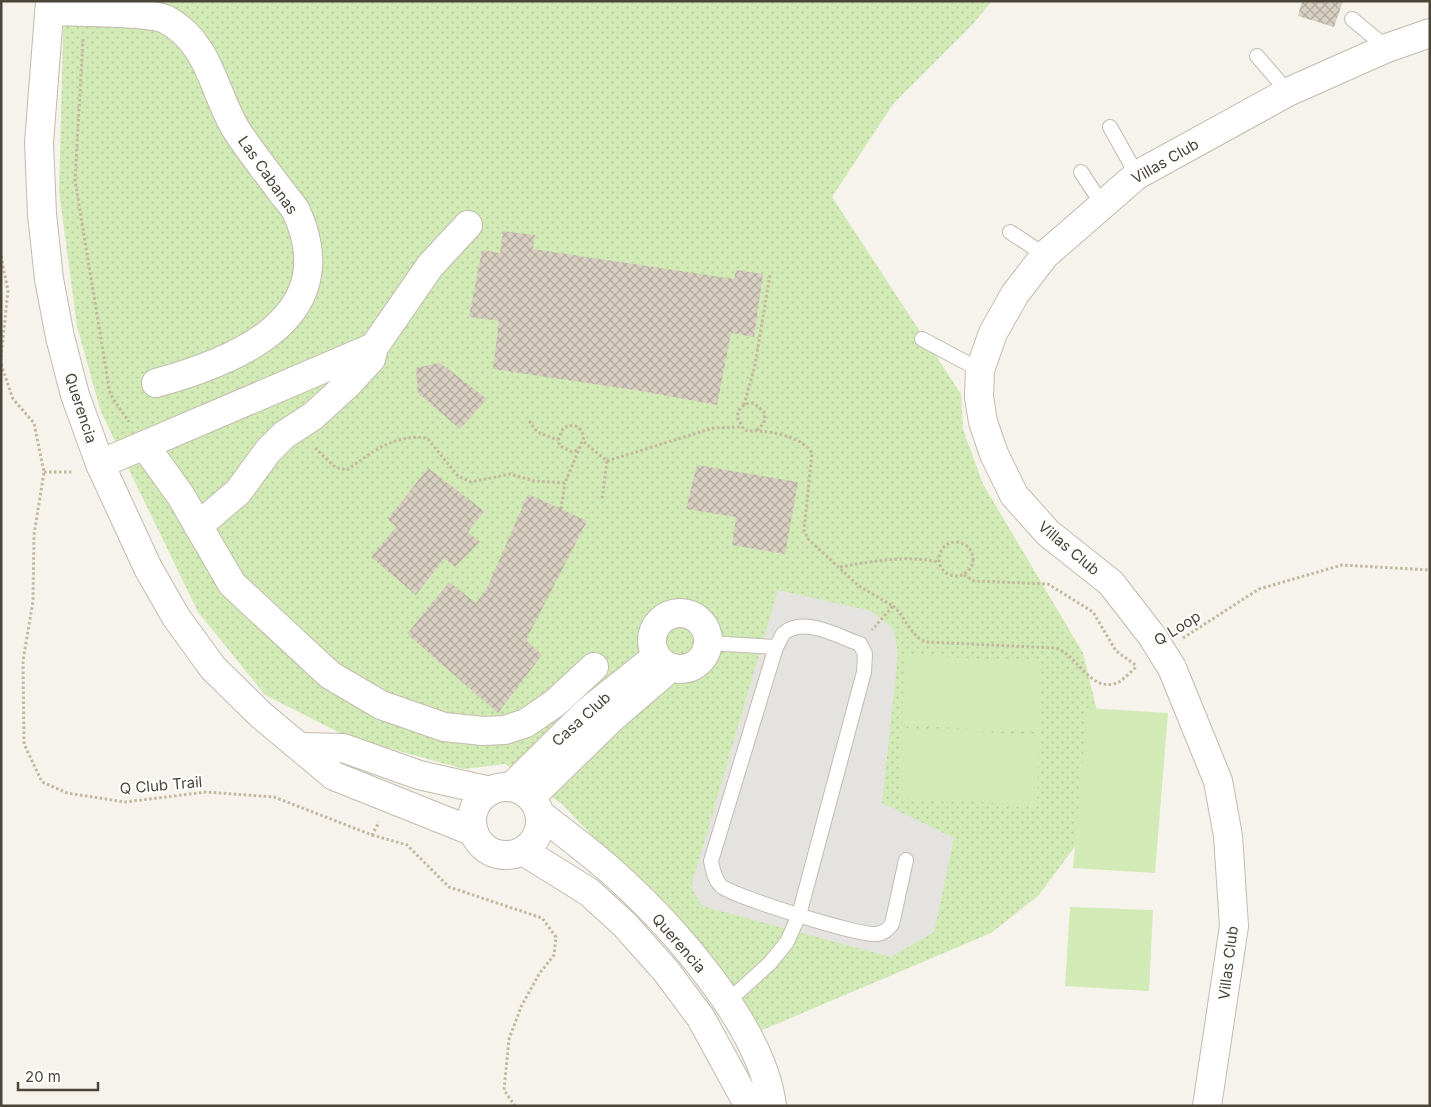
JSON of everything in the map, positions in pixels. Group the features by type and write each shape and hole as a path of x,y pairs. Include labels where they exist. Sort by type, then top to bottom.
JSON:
{"street":[{"name":"Las Cabanas","path":"50,6 84,12 138,14 165,18 186,33 201,50 211,71 220,100 235,128 296,211 306,244 308,269 304,291 288,315 264,338 230,357 186,375 156,383"},
{"name":"Querencia","path":"50,6 39,143 42,214 49,279 60,337 75,395 100,464 128,528 176,617 213,668 261,715 334,776 474,832"},
{"name":"Villas Club","path":"1212,1104 1234,926 1228,836 1218,781 1172,668 1152,636 1112,583 1048,533 1014,495 994,454 983,422 979,397 980,370 993,333 1015,294 1045,255 1137,175 1288,92 1387,48 1430,33"},
{"path":"198,526 238,492 268,451 313,416 347,385 370,358 374,347 430,266 468,225"},
{"path":"100,464 374,347"},
{"path":"145,446 181,496 232,584 330,675 381,705 411,717 454,728 482,731 505,730 526,723 555,703 594,667"},
{"path":"673,614 690,615 698,619 708,634 707,652 695,665 687,669 663,662 653,649 654,631 665,618 673,614"},
{"name":"Casa Club","path":"518,797 614,716 663,662"},
{"name":"Querencia","path":"301,747 342,748 419,775 518,797 609,869 647,906 692,955 728,1002 757,1054 772,1106"},
{"path":"518,797 540,828 535,840 523,852 512,856 490,852 480,844 474,832 472,821 474,809 480,798 518,797"},
{"name":"Querencia","path":"523,852 589,892 625,925 666,971 701,1018 749,1106"}],"lane":[{"path":"1352,19 1387,48"},
{"path":"1257,56 1288,92"},
{"path":"1110,127 1137,175"},
{"path":"1081,172 1102,204"},
{"path":"1010,232 1045,255"},
{"path":"922,339 980,370"},
{"path":"728,1002 770,963 787,942 799,916 864,672 865,654 860,644 811,627 797,627 784,634 776,647 711,861 713,873 723,887 799,916 863,933 885,932 892,924 906,860"},
{"path":"708,643 776,647"}],"path":[{"path":"84,12 76,189 110,394 145,446"},
{"path":"1,256 8,291 1,357"},
{"path":"740,427 737,417 740,408 744,404 755,365 770,275"},
{"name":"Q Club Trail","path":"1,364 13,399 34,423 44,472 34,535 33,601 23,661 24,744 42,782 67,793 125,802 206,792 274,797 372,835 407,845 449,887 542,918 556,937 554,955 539,974 521,1007 509,1039 504,1090 515,1106"},
{"path":"744,404 754,403 765,413 764,423 757,430"},
{"path":"529,421 538,432 558,440 565,450 572,452 578,450"},
{"path":"558,440 563,428 569,425 580,428 584,442 607,461"},
{"path":"607,461 713,428 740,427 748,432 757,430 807,444 812,453 804,530 808,539 859,586 893,606 860,644"},
{"path":"294,429 335,467 347,470 385,443 412,436 426,438 458,476 471,482 506,474 534,481 565,484"},
{"path":"561,509 565,484 578,450 584,442"},
{"path":"602,500 607,461"},
{"path":"954,542 961,543 971,551 973,558 970,570 964,574 951,576 941,568 939,562 942,549 954,542"},
{"path":"839,568 879,560 906,558 939,562"},
{"name":"Q Loop","path":"1181,639 1259,589 1342,565 1430,570"},
{"path":"964,574 974,581 1048,584 1093,612 1116,651 1138,666"},
{"name":"Q Loop","path":"893,606 902,614 915,636 927,642 1056,648 1072,656 1082,670 1095,681 1108,684 1119,682 1145,661"},
{"path":"372,835 391,800"}],"green space":[{"path":"64,1 992,1 972,25 893,104 832,197 961,394 963,429 983,484 1083,653 1098,715 1076,845 1038,896 991,933 753,1034 712,963 563,805 505,764 464,769 348,737 265,695 198,612 101,412 77,326 59,191"},
{"path":"905,655 1041,662 1039,732 902,725"},
{"path":"1087,708 1168,713 1155,873 1073,868"},
{"path":"902,728 1039,735 1037,805 900,798"},
{"path":"1070,907 1153,910 1149,991 1065,986"}],"shaded area":[{"path":"778,590 871,611 893,628 898,654 882,803 954,838 934,932 891,957 702,906 691,887"}],"building":[{"path":"1302,1 1343,1 1334,27 1298,16"},
{"path":"503,231 535,235 533,249 734,279 736,270 763,274 754,337 731,333 717,405 641,391 493,369 499,321 469,317 482,250 500,253"},
{"path":"440,363 487,399 460,429 418,393 416,368"},
{"path":"697,465 798,482 785,554 732,545 736,517 686,509"},
{"path":"428,468 484,511 468,532 480,542 455,567 444,558 416,595 371,557 396,527 388,519"},
{"path":"528,494 587,521 526,640 542,655 498,713 407,634 449,582 476,603 487,588"}]}
